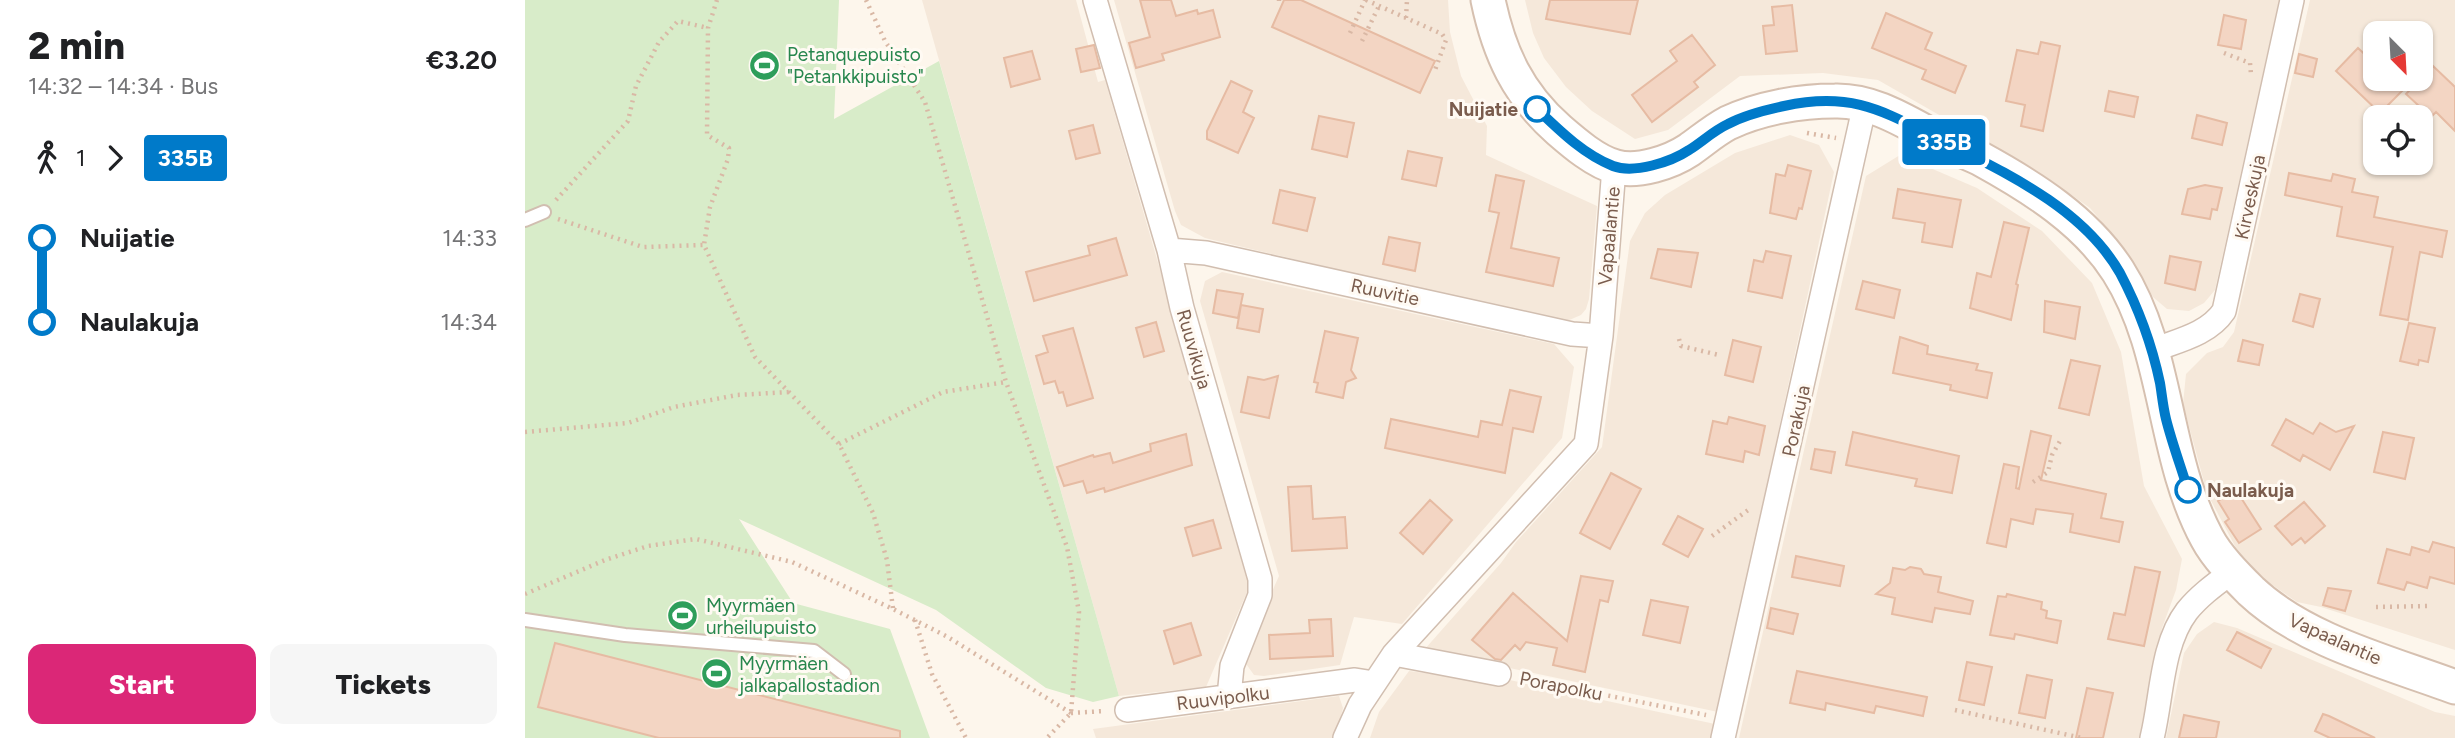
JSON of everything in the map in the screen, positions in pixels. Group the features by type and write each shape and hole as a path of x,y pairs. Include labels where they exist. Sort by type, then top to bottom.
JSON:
{"street":[{"name":"Ruuvikuja","path":"1095,0 1260,579 1260,595 1232,666 1229,697"},
{"path":"1488,0 1494,28 1510,71 1520,89 1558,129 1614,167"},
{"name":"Kirveskuja","path":"2151,351 2200,332 2217,320 2224,311 2292,0"},
{"name":"Vapaalantie","path":"1345,738 1360,705 1394,654 1586,444 1601,337 1614,167 1641,167 1665,161 1688,151 1706,136 1730,122 1784,106 1840,100 1865,104 1892,114 1979,158 2053,203 2074,220 2100,246 2119,271 2134,301 2151,351 2166,418 2188,490 2207,538 2233,571 2251,590 2292,623 2455,687"},
{"name":"Porakuja","path":"1725,728 1865,104"},
{"name":"Ruuvitie","path":"1168,250 1206,253 1572,334 1601,337"},
{"path":"2153,738 2170,649 2183,619 2199,598 2233,571"},
{"name":"Porapolku","path":"1394,654 1499,674"},
{"name":"Ruuvipolku","path":"1127,710 1355,680 1374,683"}],"lane":[{"path":"525,220 544,212"},
{"path":"525,620 625,635 814,651 844,674"}],"path":[{"path":"717,0 708,28 708,135 729,148 728,159 710,207 704,245 755,357 839,444 873,513 887,559 893,609"},
{"path":"866,0 885,41 925,102 1006,383 1067,547 1079,612 1071,713 1048,738"},
{"path":"1350,33 1366,0 1441,34 1446,40 1435,70"},
{"path":"1406,18 1407,0"},
{"path":"1362,41 1379,6"},
{"path":"704,245 643,247 572,225 544,212 628,121 636,86 659,42 678,21 708,28"},
{"path":"2224,53 2250,63 2251,82"},
{"path":"1804,132 1857,139"},
{"path":"1679,339 1681,346 1690,350 1719,355"},
{"path":"839,444 943,392 1006,383"},
{"path":"525,432 628,424 674,407 737,395 790,392"},
{"path":"2033,482 2048,472 2052,455 2060,441"},
{"path":"1712,536 1755,505"},
{"path":"525,594 605,560 648,546 696,540 792,562 915,620 1071,713 1127,710"},
{"path":"2376,607 2431,606"},
{"path":"915,620 932,674 966,738"},
{"name":"Porapolku","path":"1499,674 1725,728"},
{"path":"1955,710 2082,738"}],"shaded area":[{"path":"922,0 1076,0 1098,82 1105,80 1251,583 1206,687 1119,696"},
{"path":"1114,0 1448,0 1450,32 1461,76 1487,126 1486,155 1597,206 1586,309 1581,315 1567,321 1500,308 1205,238 1181,225"},
{"path":"1525,0 2279,0 2215,290 2204,303 2189,311 2167,309 2153,297 2127,252 2090,208 2039,172 1878,80 1823,73 1740,76 1668,130 1635,139 1592,111 1566,87 1544,58 1533,33"},
{"path":"2310,0 2455,0 2455,650 2321,607 2297,602 2265,580 2236,548 2207,493 2183,404 2186,374 2207,353 2223,347 2234,332"},
{"path":"1790,135 1819,145 1834,172 1718,712 1424,650 1602,447 1630,241 1645,213 1665,195 1735,153"},
{"path":"1900,155 1977,188 2042,231 2092,283 2121,352 2144,486 2182,559 2176,590 2162,628 2139,738 1739,738 1866,176"},
{"path":"1222,272 1554,344 1574,367 1562,438 1402,624 1354,617 1340,665 1264,676 1254,675 1244,661 1245,652 1279,576 1200,301 1205,281"},
{"path":"2214,622 2237,628 2435,712 2455,716 2455,738 2166,738 2184,653 2197,634"},
{"path":"1409,671 1472,679 1481,674 1715,724 1712,738 1370,738 1379,712"},
{"path":"1339,696 1343,708 1335,738 1096,738 1093,729"}],"green space":[{"path":"525,0 839,0 834,119 939,61 1119,696 1093,702 1046,688 936,610 739,519 793,603 890,629 930,738 525,738"}],"building":[{"path":"1140,0 1171,0 1176,16 1197,10 1198,14 1213,10 1220,37 1162,54 1164,60 1136,68 1129,43 1150,37"},
{"path":"1284,0 1301,0 1435,61 1420,93 1272,27"},
{"path":"1550,0 1638,0 1630,34 1546,19"},
{"path":"1792,5 1797,51 1766,54 1763,26 1774,25 1772,7"},
{"path":"1886,13 1932,33 1925,49 1966,66 1955,93 1922,79 1926,70 1872,48"},
{"path":"2224,15 2246,20 2241,49 2218,45"},
{"path":"1692,35 1715,65 1694,82 1698,87 1652,122 1632,95 1677,61 1670,51"},
{"path":"2041,42 2060,46 2043,131 2021,126 2025,105 2006,101 2017,50 2038,54"},
{"path":"1094,45 1100,68 1081,72 1076,49"},
{"path":"2358,48 2363,53 2363,91 2402,91 2388,105 2372,105 2336,71"},
{"path":"1032,51 1040,79 1011,87 1004,58"},
{"path":"2299,54 2317,59 2313,77 2295,73"},
{"path":"2433,66 2455,87 2455,131 2436,112 2433,115 2433,105 2418,105 2406,94 2409,91 2433,91"},
{"path":"1231,81 1252,91 1243,112 1254,118 1238,153 1207,139 1207,131"},
{"path":"2109,91 2138,97 2134,117 2105,111"},
{"path":"2197,115 2227,123 2222,145 2192,138"},
{"path":"1319,116 1354,123 1347,157 1312,149"},
{"path":"1093,125 1100,153 1076,159 1069,131"},
{"path":"1408,151 1442,158 1436,186 1402,179"},
{"path":"1788,165 1811,171 1802,209 1799,208 1796,219 1770,213 1776,174 1785,176"},
{"path":"2289,173 2331,181 2333,174 2355,179 2352,192 2378,197 2374,217 2447,231 2442,257 2420,252 2408,320 2380,315 2393,247 2337,236 2342,207 2285,195"},
{"path":"1496,175 1524,181 1511,248 1559,258 1553,286 1486,272 1499,213 1489,211"},
{"path":"2205,185 2222,188 2217,210 2212,209 2210,219 2182,214 2188,189"},
{"path":"1898,189 1961,200 1952,247 1922,242 1925,223 1893,218"},
{"path":"1280,190 1315,198 1307,231 1273,223"},
{"path":"2004,222 2029,228 2011,320 1970,308 1977,273 1991,277"},
{"path":"1389,237 1420,243 1415,271 1383,264"},
{"path":"1116,238 1127,275 1034,301 1026,272 1090,255 1088,246"},
{"path":"1658,249 1698,253 1691,287 1651,278"},
{"path":"1766,251 1791,256 1782,298 1748,291 1754,260 1763,262"},
{"path":"2170,256 2201,262 2195,290 2165,283"},
{"path":"1863,281 1900,290 1894,318 1856,309"},
{"path":"1217,290 1243,294 1238,318 1213,313"},
{"path":"2300,294 2320,299 2313,327 2293,321"},
{"path":"2045,301 2080,307 2075,339 2044,332"},
{"path":"1241,305 1263,309 1259,332 1237,328"},
{"path":"1156,322 1164,351 1144,357 1136,328"},
{"path":"2409,323 2435,328 2428,362 2419,360 2418,365 2400,361"},
{"path":"1073,328 1093,398 1067,406 1063,392 1059,393 1055,381 1044,384 1036,356 1048,352 1043,336"},
{"path":"1325,331 1358,338 1351,370 1356,378 1346,382 1343,398 1316,392 1318,383 1314,382"},
{"path":"1900,337 1928,346 1927,354 1978,364 1976,370 1992,373 1987,398 1950,390 1951,385 1893,373"},
{"path":"1733,340 1761,347 1753,382 1725,375"},
{"path":"2243,340 2263,345 2259,365 2238,361"},
{"path":"2071,360 2100,366 2089,415 2059,408"},
{"path":"1278,376 1269,418 1241,412 1248,377 1264,380"},
{"path":"1510,390 1541,397 1533,432 1513,428 1505,473 1385,448 1391,419 1478,437 1481,421 1502,425"},
{"path":"1729,417 1765,426 1759,455 1745,451 1743,462 1706,454 1713,421 1727,424"},
{"path":"2286,419 2313,434 2320,423 2336,432 2354,426 2330,470 2303,455 2300,461 2272,445"},
{"path":"2031,431 2051,436 2041,480 2106,494 2101,518 2123,522 2119,542 2070,532 2073,514 2036,509 2033,524 2011,519 2006,547 1987,543 2004,464 2019,467 2016,488 2019,489"},
{"path":"1853,432 1959,456 1952,493 1915,486 1917,479 1846,465"},
{"path":"2383,432 2414,438 2405,479 2374,472"},
{"path":"1186,434 1192,465 1105,492 1104,488 1087,493 1083,481 1064,486 1057,467 1093,455 1094,457 1110,453 1113,463 1151,451 1150,444"},
{"path":"1815,449 1835,452 1831,473 1811,469"},
{"path":"1611,473 1641,489 1610,549 1580,533"},
{"path":"1311,486 1313,519 1345,517 1347,548 1292,551 1288,487"},
{"path":"2236,490 2261,529 2239,543 2225,522 2229,519 2218,501"},
{"path":"1430,500 1452,520 1423,554 1400,533"},
{"path":"2304,502 2325,526 2305,543 2301,538 2292,545 2275,526"},
{"path":"1678,516 1703,529 1688,557 1663,544"},
{"path":"1213,520 1221,548 1193,556 1185,528"},
{"path":"2433,542 2455,548 2455,584 2430,577 2427,588 2407,582 2404,590 2378,583 2387,549 2410,555 2412,547 2429,552"},
{"path":"1796,556 1844,566 1840,586 1792,577"},
{"path":"1910,567 1921,569 1924,574 1941,577 1938,592 1973,601 1970,614 1935,608 1932,622 1892,614 1895,598 1876,594 1890,583 1893,568 1905,570"},
{"path":"2135,567 2160,572 2144,646 2108,639 2114,613 2125,615"},
{"path":"1581,576 1613,581 1608,602 1600,600 1585,672 1553,665 1557,648 1526,642 1520,650 1515,645 1501,660 1495,659 1472,640 1513,593 1567,641"},
{"path":"2328,588 2351,591 2345,611 2323,605"},
{"path":"2007,594 2042,602 2041,609 2047,611 2046,618 2061,621 2057,643 2015,634 2014,639 1990,635 1998,596 2006,597"},
{"path":"1651,600 1688,607 1680,643 1643,635"},
{"path":"1771,608 1798,614 1793,634 1767,628"},
{"path":"1331,619 1333,656 1270,659 1269,635 1310,633 1309,620"},
{"path":"1191,623 1201,655 1174,664 1164,631"},
{"path":"2237,632 2271,649 2261,668 2227,650"},
{"path":"555,643 900,731 900,738 659,738 538,707"},
{"path":"1967,662 1992,667 1984,705 1959,700"},
{"path":"1797,671 1927,697 1923,716 1876,706 1874,713 1826,703 1825,710 1790,703"},
{"path":"2027,675 2052,680 2045,718 2019,713"},
{"path":"2087,688 2113,693 2103,738 2076,738"},
{"path":"2323,714 2375,738 2330,738 2315,731"},
{"path":"2184,715 2219,722 2216,738 2179,738"}],"bus line":[{"name":"335B","path":"1537,109 1575,143 1614,167 1641,167 1665,161 1688,151 1706,136 1730,122 1756,113 1809,102 1840,100 1865,104 1892,114 1979,158 2053,203 2100,246 2119,271 2134,301 2146,336 2166,418 2188,490"}],"place":[{"name":"Petanquepuisto \"Petankkipuisto\"","path":"764,65"},
{"name":"Nuijatie","path":"1537,109"},
{"name":"Naulakuja","path":"2188,490"},
{"name":"Myyrmäen urheilupuisto","path":"683,616"},
{"name":"Myyrmäen jalkapallostadion","path":"716,674"}]}
